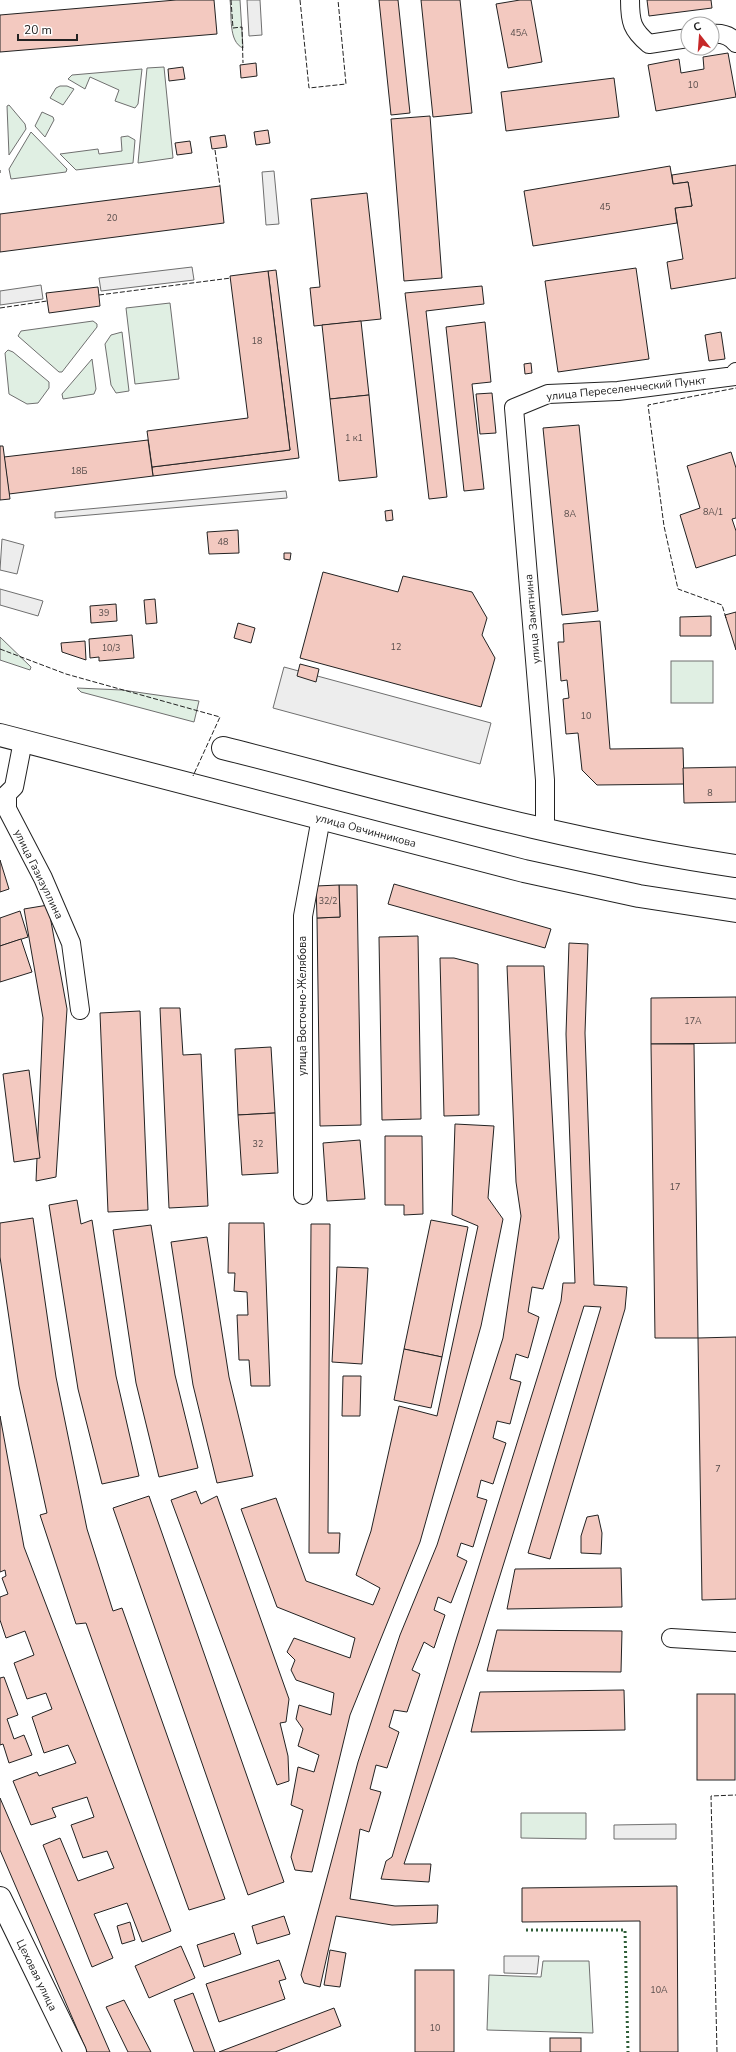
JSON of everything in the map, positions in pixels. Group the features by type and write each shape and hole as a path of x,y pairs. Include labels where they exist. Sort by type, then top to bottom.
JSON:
{"main road":[{"name":"улица Овчинникова","path":"0,735 524,871 639,896 736,911"},
{"path":"223,748 545,831 693,860 736,866"},
{"name":"Цеховая улица","path":"0,1898 75,2052"}],"street":[{"path":"630,0 630,19 636,33 649,44 680,39"},
{"path":"720,34 731,37 736,43"},
{"name":"улица Переселенческий Пункт","path":"514,408 548,394 626,390 735,376 736,372"},
{"name":"улица Замятнина","path":"514,408 545,780 545,831"},
{"name":"улица Газизуллина","path":"23,741 14,787 7,794 7,809 43,878 72,943 80,1010"},
{"name":"улица Восточно-Желябова","path":"303,1195 303,916 321,818"},
{"path":"671,1638 736,1642"}],"green space":[{"path":"230,0 240,0 243,48 238,45 233,34"},
{"path":"164,67 173,158 138,163 147,68"},
{"path":"142,69 138,104 135,108 115,101 119,90 90,77 85,89 68,79 72,75"},
{"path":"60,86 67,86 74,89 63,105 50,98 56,88"},
{"path":"9,105 25,124 26,129 9,155 7,106"},
{"path":"42,112 53,117 54,120 45,137 35,126"},
{"path":"31,132 67,169 66,172 11,179 9,169"},
{"path":"128,136 135,140 133,163 76,170 60,154 98,149 99,154 122,151 121,137"},
{"path":"170,303 179,379 135,384 126,308"},
{"path":"93,321 97,324 97,327 62,372 59,372 18,336 21,331"},
{"path":"122,332 129,391 116,393 111,385 105,344 111,335"},
{"path":"8,350 13,352 49,382 49,388 38,403 27,404 9,394 5,353"},
{"path":"92,359 96,389 94,394 63,399 62,394"},
{"path":"0,637 31,667 30,670 0,660"},
{"path":"671,661 713,661 713,703 671,703"},
{"path":"77,688 122,690 199,701 194,722 81,692"},
{"path":"521,1813 586,1813 586,1839 521,1838"},
{"path":"543,1961 589,1961 593,2033 487,2030 489,1975 541,1977"}],"shaded area":[{"path":"247,0 260,0 262,35 249,36"},
{"path":"274,171 279,224 266,225 262,172"},
{"path":"192,267 194,280 101,291 99,278"},
{"path":"41,285 43,299 0,305 0,291"},
{"path":"286,491 287,498 55,518 55,512"},
{"path":"2,539 24,545 17,574 0,570"},
{"path":"0,589 43,601 38,616 0,605"},
{"path":"284,667 491,723 480,764 273,708"},
{"path":"676,1824 676,1839 614,1839 614,1825"},
{"path":"504,1956 539,1956 537,1974 504,1973"}],"building":[{"path":"176,0 214,0 217,34 0,52 0,15"},
{"path":"379,0 398,0 410,113 391,115"},
{"path":"421,0 460,0 472,113 433,117"},
{"path":"520,0 531,0 542,62 508,68 496,4"},
{"path":"647,0 711,0 712,8 649,16"},
{"path":"728,53 736,97 656,111 648,65 679,59 681,73 704,69 703,57 720,56 720,54"},
{"path":"256,63 257,76 241,78 240,65"},
{"path":"183,67 185,79 169,81 168,69"},
{"path":"614,78 619,117 506,131 501,92"},
{"path":"430,116 442,278 404,281 391,119"},
{"path":"268,130 270,143 256,145 254,132"},
{"path":"225,135 227,147 212,149 210,137"},
{"path":"190,141 192,153 177,155 175,143"},
{"path":"736,165 736,278 671,289 667,262 683,259 675,208 692,206 688,182 673,184 672,175"},
{"path":"670,166 673,184 688,182 692,206 675,208 677,223 533,246 524,191"},
{"path":"220,186 224,223 0,252 0,214"},
{"path":"367,193 381,319 314,326 310,288 320,287 311,199"},
{"path":"636,268 649,359 558,372 545,281"},
{"path":"276,270 299,458 153,476 152,467 290,450 268,271"},
{"path":"268,271 290,450 152,467 147,431 248,418 230,276"},
{"path":"482,286 484,304 426,311 447,497 429,499 405,293"},
{"path":"98,287 100,306 49,313 46,293"},
{"path":"361,321 369,395 330,399 322,325"},
{"path":"485,322 491,382 472,384 484,489 464,491 446,327"},
{"path":"721,332 725,359 709,361 705,335"},
{"path":"531,363 532,373 525,374 524,364"},
{"path":"492,393 496,433 480,434 476,394"},
{"path":"369,395 377,477 339,481 330,399"},
{"path":"579,425 598,611 562,615 543,428"},
{"path":"148,440 153,476 9,494 4,457"},
{"path":"0,446 3,446 10,499 0,500"},
{"path":"731,452 736,468 736,518 732,519 736,531 736,555 696,568 680,515 700,508 687,466"},
{"path":"392,510 393,520 386,521 385,511"},
{"path":"238,530 239,553 209,554 207,532"},
{"path":"284,553 291,553 290,560 284,559"},
{"path":"323,572 398,592 403,576 472,592 487,618 482,635 495,658 481,707 300,658"},
{"path":"155,599 157,623 146,624 144,600"},
{"path":"116,604 117,621 91,623 90,606"},
{"path":"736,612 736,650 725,615"},
{"path":"711,616 711,636 680,636 680,617"},
{"path":"600,621 610,749 683,748 684,784 597,785 582,770 578,733 566,734 563,699 569,698 567,680 561,681 558,642 564,642 563,624"},
{"path":"238,623 255,628 251,643 234,638"},
{"path":"132,635 134,658 99,661 99,657 90,658 89,639"},
{"path":"85,641 86,660 62,652 61,643"},
{"path":"300,664 319,669 316,682 297,676"},
{"path":"736,767 736,802 684,803 683,768"},
{"path":"0,860 9,889 0,892"},
{"path":"394,884 551,929 545,948 388,904"},
{"path":"339,885 357,885 361,1125 320,1126 317,918 340,917"},
{"path":"339,885 340,917 317,918 316,886"},
{"path":"48,905 67,1009 56,1177 36,1181 43,1018 24,909"},
{"path":"20,911 28,937 0,946 0,918"},
{"path":"418,936 421,1119 382,1120 379,937"},
{"path":"21,939 32,972 0,982 0,946"},
{"path":"569,943 588,944 585,1033 594,1285 627,1287 625,1309 550,1559 528,1553 601,1307 584,1306 479,1643 404,1864 431,1864 429,1882 381,1879 386,1861 392,1857 455,1643 561,1301 563,1283 575,1283 566,1034"},
{"path":"440,958 454,958 478,964 479,1115 444,1116"},
{"path":"507,966 544,966 559,1238 543,1289 532,1287 528,1312 539,1317 528,1358 516,1354 510,1379 521,1382 510,1424 497,1421 493,1438 506,1443 493,1484 481,1480 477,1497 487,1500 473,1547 461,1543 457,1556 467,1561 451,1603 438,1597 434,1610 445,1615 434,1648 424,1642 412,1670 420,1674 407,1712 394,1710 389,1727 399,1732 387,1768 376,1765 370,1789 381,1792 369,1832 360,1829 350,1899 395,1906 438,1905 437,1923 392,1925 336,1916 320,1987 304,1983 301,1975 358,1762 400,1635 437,1545 503,1338 521,1216 516,1182"},
{"path":"736,997 736,1043 651,1044 651,998"},
{"path":"160,1008 180,1008 183,1055 201,1054 208,1206 169,1208"},
{"path":"140,1011 148,1210 108,1212 100,1013"},
{"path":"651,1044 694,1044 698,1338 655,1338"},
{"path":"271,1047 275,1113 238,1115 235,1049"},
{"path":"29,1070 40,1158 14,1162 3,1074"},
{"path":"275,1113 278,1173 242,1175 238,1115"},
{"path":"455,1124 494,1126 488,1198 503,1219 481,1326 420,1542 350,1715 312,1872 295,1870 291,1857 303,1810 291,1805 298,1767 314,1772 319,1755 298,1746 303,1729 296,1719 299,1705 331,1715 334,1693 296,1680 291,1670 295,1660 287,1652 294,1638 350,1658 355,1638 277,1607 241,1509 276,1498 306,1581 373,1605 380,1588 356,1575 371,1531 399,1406 437,1416 478,1226 452,1215"},
{"path":"385,1136 422,1136 423,1214 404,1215 404,1205 385,1205"},
{"path":"360,1140 365,1199 327,1201 323,1143"},
{"path":"77,1200 81,1224 92,1220 116,1376 139,1476 102,1484 78,1389 49,1205"},
{"path":"33,1218 56,1377 87,1529 113,1611 122,1608 225,1899 189,1910 86,1623 76,1624 40,1515 47,1513 19,1386 0,1257 0,1223"},
{"path":"431,1220 468,1227 442,1357 404,1349"},
{"path":"229,1223 264,1223 270,1386 251,1386 249,1360 239,1360 237,1315 248,1315 247,1292 234,1291 235,1273 228,1273"},
{"path":"311,1224 330,1224 328,1533 340,1533 339,1553 309,1553"},
{"path":"151,1225 175,1375 198,1468 159,1477 136,1383 113,1230"},
{"path":"207,1237 229,1377 253,1476 217,1483 193,1385 171,1242"},
{"path":"337,1267 368,1268 362,1364 332,1362"},
{"path":"736,1337 736,1599 702,1600 698,1338"},
{"path":"404,1349 442,1357 431,1408 394,1400"},
{"path":"343,1376 361,1376 360,1416 342,1416"},
{"path":"0,1416 24,1547 171,1931 142,1942 127,1903 94,1914 113,1958 92,1967 43,1845 60,1838 78,1881 114,1868 107,1851 83,1858 71,1825 94,1817 87,1797 52,1808 56,1817 31,1825 13,1781 37,1772 39,1776 76,1763 68,1745 44,1753 32,1717 52,1709 46,1693 27,1699 14,1663 34,1655 25,1631 6,1638 0,1620 0,1597 8,1594 2,1578 6,1576 5,1570 0,1572"},
{"path":"196,1491 201,1504 217,1496 289,1699 286,1722 280,1723 288,1756 289,1781 277,1785 171,1500"},
{"path":"149,1496 284,1882 248,1895 113,1508"},
{"path":"598,1515 602,1533 601,1554 581,1553 581,1536 587,1517"},
{"path":"621,1568 622,1607 507,1609 515,1569"},
{"path":"497,1630 622,1631 621,1672 487,1671"},
{"path":"4,1677 18,1715 7,1719 14,1739 24,1735 32,1755 9,1763 3,1744 0,1745 0,1678"},
{"path":"624,1690 625,1730 471,1732 480,1692"},
{"path":"697,1694 735,1694 735,1780 697,1780"},
{"path":"0,1798 110,2052 87,2052 0,1850"},
{"path":"677,1886 678,2052 640,2052 640,1921 522,1922 522,1888"},
{"path":"284,1916 290,1934 257,1944 252,1926"},
{"path":"130,1922 135,1940 122,1944 117,1926"},
{"path":"234,1933 241,1954 204,1967 197,1945"},
{"path":"181,1946 195,1978 149,1998 135,1966"},
{"path":"330,1950 346,1953 340,1987 324,1985"},
{"path":"279,1960 286,1979 279,1981 285,1999 219,2022 206,1984"},
{"path":"415,1970 454,1970 454,2052 415,2052"},
{"path":"193,1993 215,2052 194,2052 174,2000"},
{"path":"124,2000 151,2052 128,2052 106,2007"},
{"path":"334,2008 341,2026 275,2052 219,2052"},
{"path":"550,2038 581,2038 581,2052 550,2052"}],"hedge":[{"path":"526,1930 625,1930 628,2052"}],"fence":[{"path":"231,0 233,28 242,27 243,63"},
{"path":"300,0 309,88 346,84 338,0"},
{"path":"215,150 220,186"},
{"path":"99,295 231,278"},
{"path":"0,308 47,301"},
{"path":"726,618 722,605 678,589 664,526 648,405 736,388"},
{"path":"0,649 66,674 220,717 193,776"},
{"path":"717,2052 711,1796 736,1795"}]}
